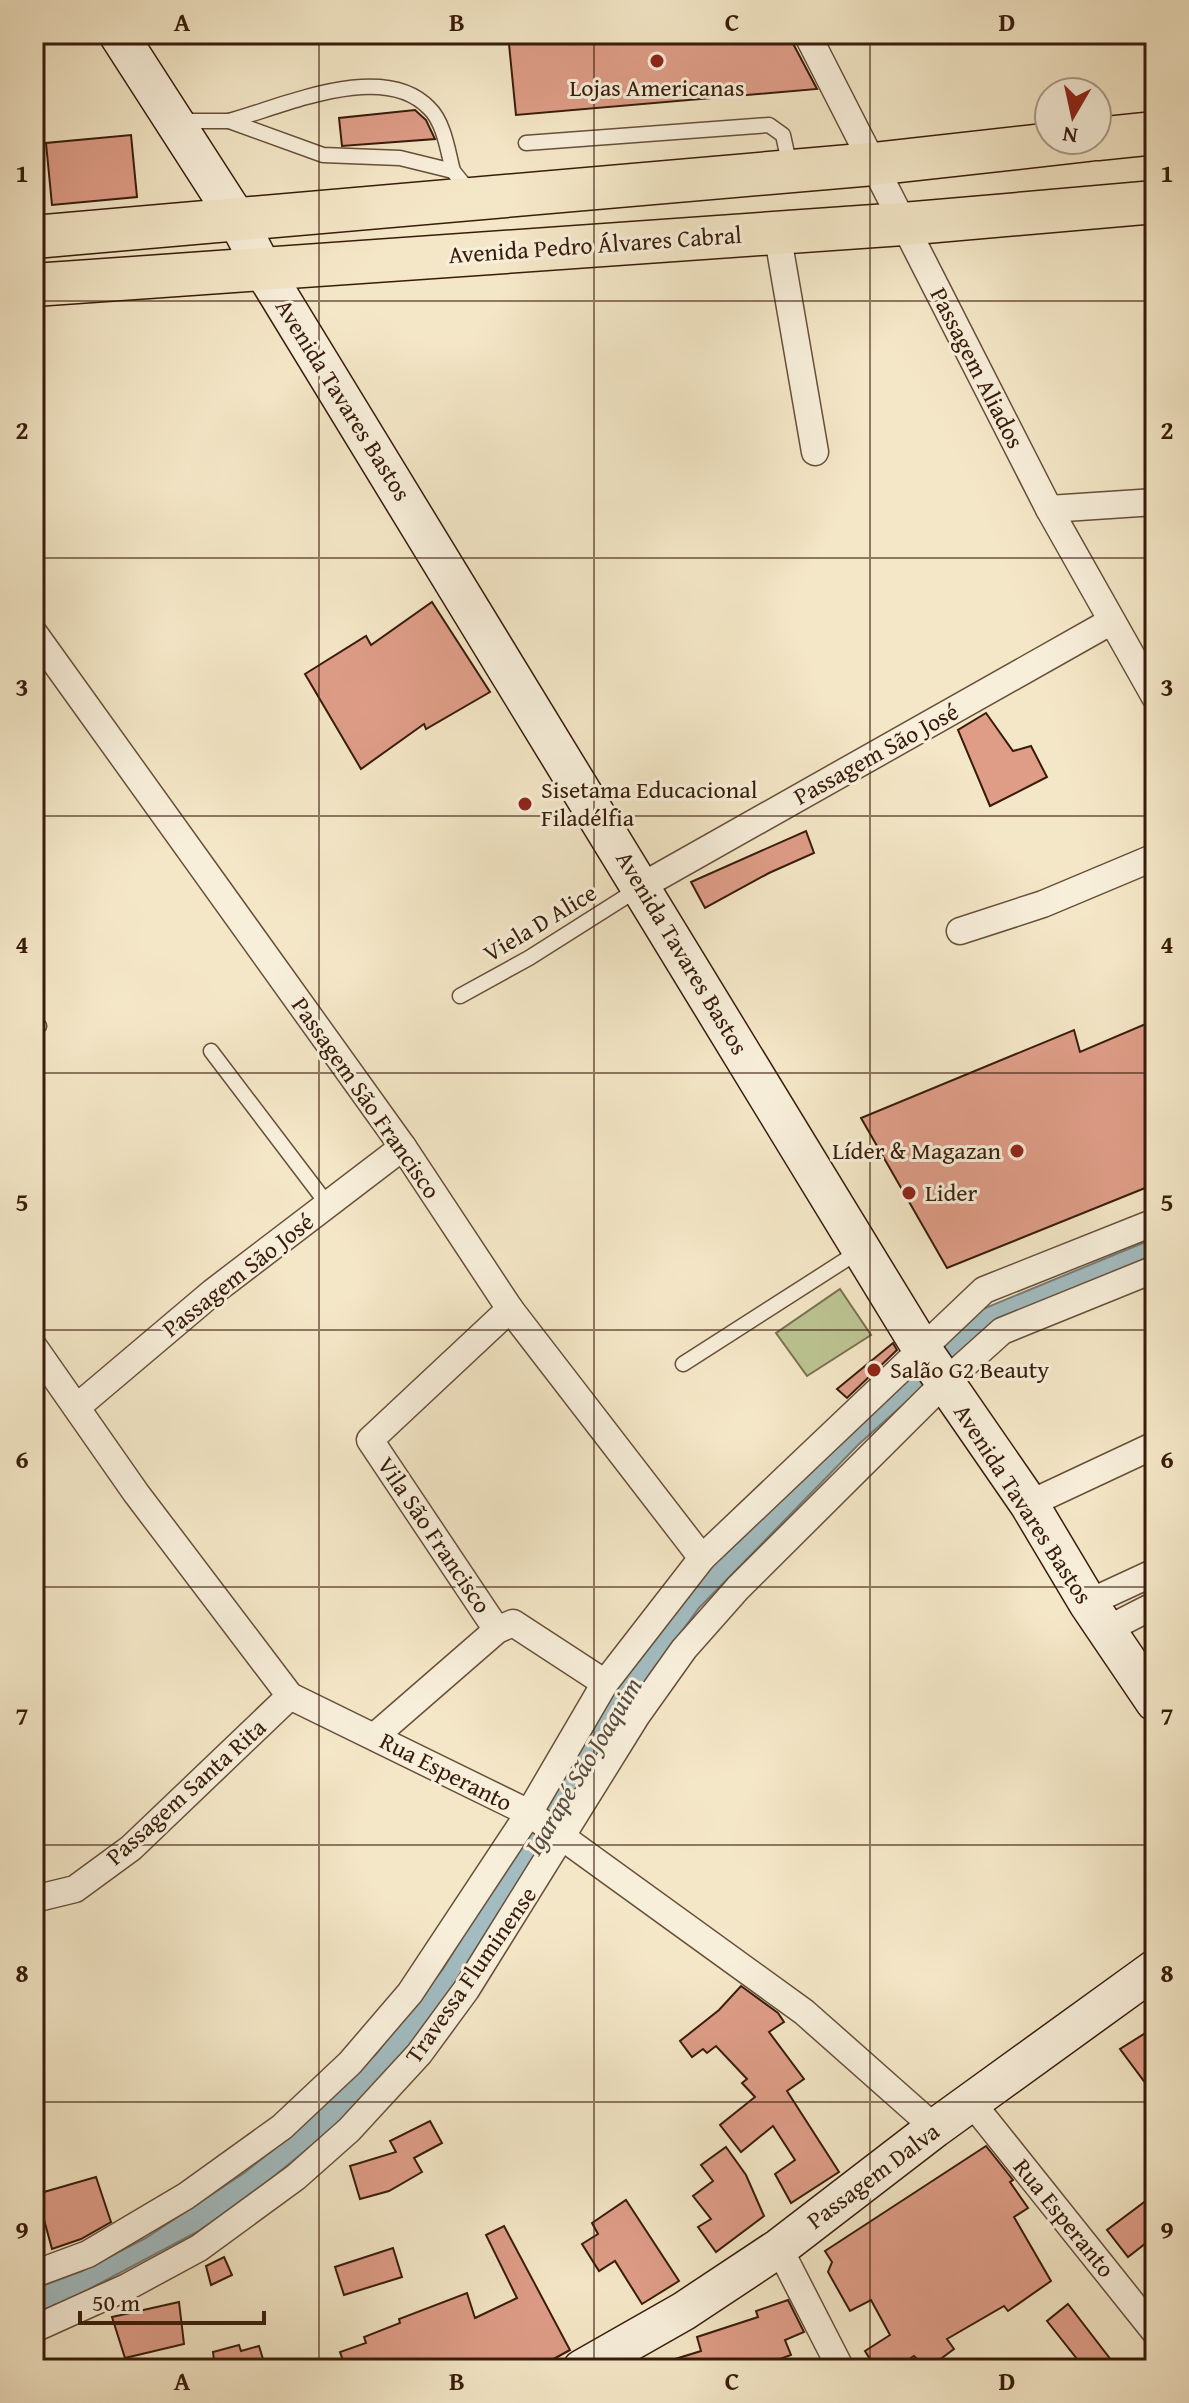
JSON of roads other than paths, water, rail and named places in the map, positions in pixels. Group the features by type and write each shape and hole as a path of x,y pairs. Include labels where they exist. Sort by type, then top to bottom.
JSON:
{"main road":[{"name":"Avenida Tavares Bastos","path":"118,34 237,219 262,268 933,1367 1029,1504 1097,1617 1155,1702"},
{"path":"1113,137 1155,133"},
{"path":"34,237 237,219 464,185 791,171 1033,146"},
{"name":"Avenida Pedro Álvares Cabral","path":"34,285 903,224 1155,202"},
{"name":"Passagem Dalva","path":"582,2369 684,2311 779,2248 935,2128 1155,1969"}],"street":[{"name":"Passagem Aliados","path":"807,34 1049,509 1110,622 1153,690"},
{"path":"777,232 815,452"},
{"path":"1049,509 1155,502"},
{"name":"Passagem São José","path":"642,886 1110,622"},
{"name":"Passagem São Francisco","path":"34,633 403,1147 510,1309 702,1558"},
{"path":"960,931 1043,904 1155,857"},
{"name":"Passagem São José","path":"77,1407 213,1292 403,1147"},
{"path":"34,2274 88,2254 186,2196 282,2127 350,2063 546,1825 605,1683 702,1558 933,1367 984,1290 1155,1222"},
{"name":"Travessa Fluminense","path":"34,2329 127,2287 199,2248 296,2177 349,2130 419,2054 499,1942 546,1825 637,1715 684,1649 933,1367 1002,1331 1155,1269"},
{"name":"Vila São Francisco","path":"497,1630 370,1440 510,1309"},
{"name":"Rua Esperanto","path":"34,1347 136,1493 290,1696 375,1736 546,1825 804,2012 935,2128"},
{"path":"1029,1504 1155,1445"},
{"path":"1097,1617 1155,1572"},
{"path":"1097,1617 1155,1605"},
{"name":"Vila São Francisco","path":"375,1736 497,1630 513,1623 605,1683"},
{"name":"Passagem Santa Rita","path":"34,1899 75,1889 131,1848 290,1696"},
{"name":"Rua Esperanto","path":"972,2103 1155,2332"},
{"path":"779,2248 841,2369"}],"lane":[{"path":"174,121 229,121 341,88 401,88 431,109 464,185"},
{"path":"229,121 323,155 400,158 464,185"},
{"path":"526,143 769,125 783,135 791,171"},
{"name":"Viela D Alice","path":"460,996 529,958 642,886"},
{"path":"211,1051 328,1205"},
{"path":"683,1364 862,1250"}],"water":[{"name":"Igarapé São Joaquim","path":"1155,1238 1155,1260 990,1327 859,1444 699,1608 629,1703 500,1922 416,2039 334,2127 250,2196 197,2232 76,2296 34,2314 34,2289 82,2271 146,2238 244,2173 292,2135 376,2054 443,1969 607,1700 703,1569 978,1311"}],"place":[{"name":"Lojas Americanas","path":"657,61"},
{"name":"Sisetama Educacional Filadélfia","path":"525,804"},
{"name":"Líder & Magazan","path":"1017,1151"},
{"name":"Lider","path":"909,1193"},
{"name":"Salão G2 Beauty","path":"874,1370"}]}
